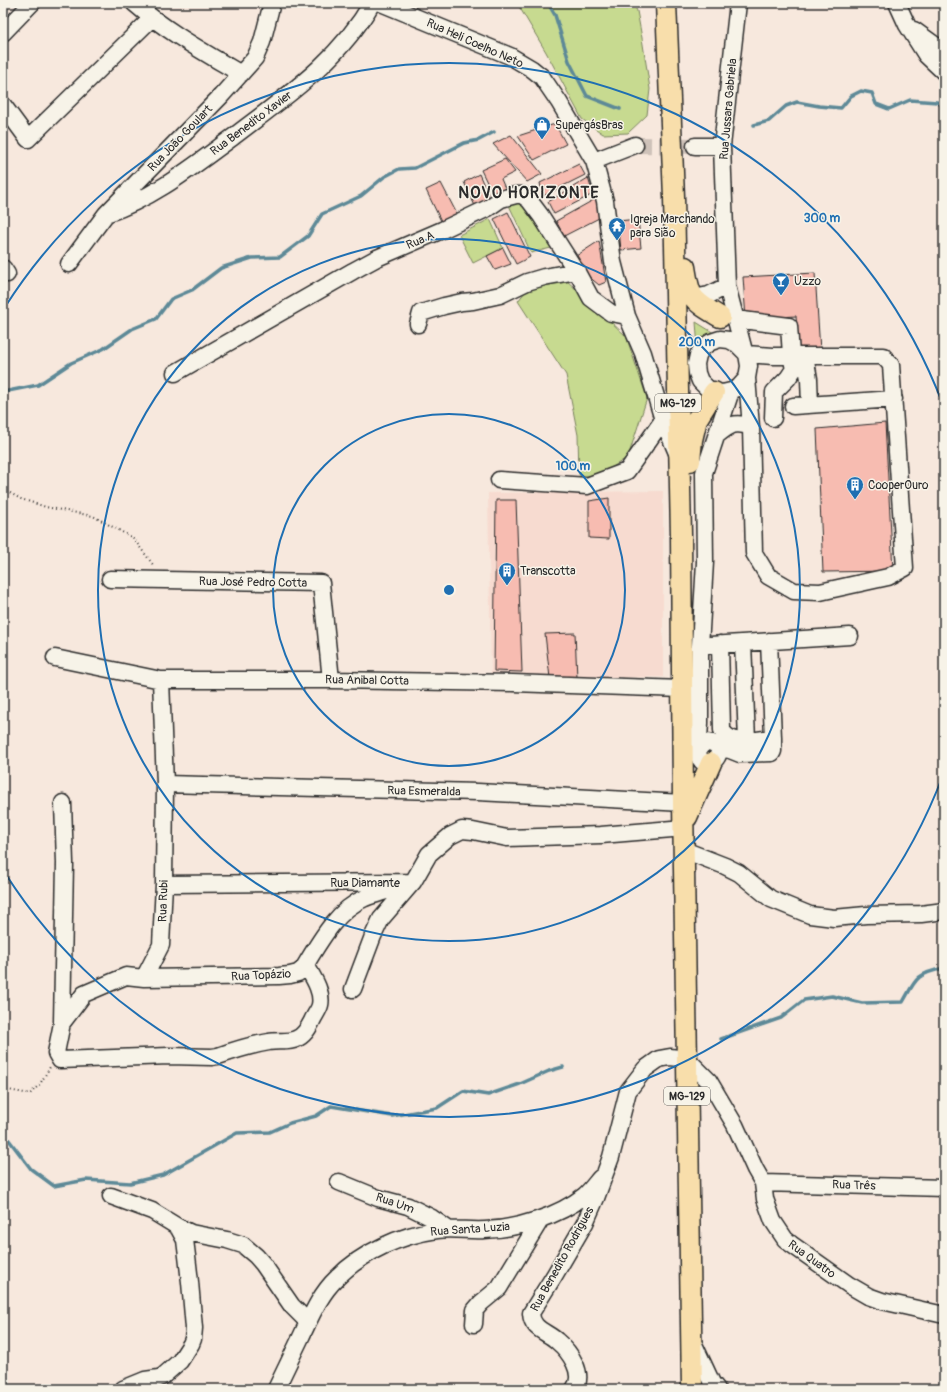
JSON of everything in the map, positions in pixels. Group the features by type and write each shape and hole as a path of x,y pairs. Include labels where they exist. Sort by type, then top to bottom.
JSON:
{"main road":[{"name":"MG-129","path":"666,3 674,198 682,535 683,803 692,1389"},
{"path":"674,198 687,283 693,298 696,303 728,318"},
{"path":"678,369 694,434"},
{"path":"682,535 697,419 717,396"},
{"path":"684,825 710,752"}],"street":[{"path":"3,33 32,3"},
{"path":"134,3 152,18 192,45 241,74"},
{"name":"Rua João Goulart","path":"69,264 106,214 255,58 262,42 272,3"},
{"name":"Rua Benedito Xavier","path":"106,214 140,201 165,186 271,108 330,59 354,31 372,3"},
{"name":"Rua Heli Coelho Neto","path":"381,3 510,56 532,69 542,77 559,102 594,161 605,201 613,262 627,316 643,353 663,420 680,460"},
{"name":"Rua Jussara Gabriela","path":"738,3 722,146 728,318 747,362 751,426 754,553 768,576 794,591 820,592 888,577 905,568 894,399"},
{"path":"897,3 926,56 944,72"},
{"path":"3,105 28,139 152,18"},
{"path":"908,25 939,48 944,50"},
{"path":"594,161 636,145"},
{"path":"695,146 722,146"},
{"name":"Rua A","path":"175,373 359,268 470,217 488,208 501,199 516,195 522,195 532,204 577,271 591,298 611,313 627,316"},
{"path":"418,324 421,314 433,309 500,295 527,282 544,277 577,271"},
{"path":"693,298 709,295 727,286"},
{"path":"728,318 789,326 798,356 809,379 810,405"},
{"name":"Rua Jussara Gabriela","path":"714,341 728,318"},
{"path":"717,396 738,388 747,362 737,344 729,340 720,339 703,347 698,355 696,373 700,382 751,426"},
{"path":"747,362 773,356 883,356 891,365 894,399 793,406 809,379"},
{"path":"772,418 774,392 788,378 794,369 798,356"},
{"path":"717,396 716,436 704,473 705,562 700,646 700,723 710,752 728,760 743,747 773,738 769,641"},
{"path":"716,436 717,396"},
{"path":"499,480 587,486 627,471 663,420"},
{"path":"716,436 734,424 741,423 751,426"},
{"name":"Rua José Pedro Cotta","path":"110,579 321,583 331,680"},
{"path":"700,646 850,636"},
{"path":"743,643 743,747"},
{"path":"720,644 722,730 729,737 741,741 743,747"},
{"name":"Rua Anibal Cotta","path":"55,658 161,680 331,680 513,683 682,690"},
{"name":"Rua Rubi","path":"144,978 161,945 164,884 165,784 161,680"},
{"name":"Rua Esmeralda","path":"165,784 478,792 683,803"},
{"path":"63,803 65,863 62,1023 58,1057 212,1057 252,1045 276,1040 288,1041 296,1039 304,1034 320,1006 319,992 306,965"},
{"name":"Rua Diamante","path":"164,884 413,882 429,854 450,836 462,830 507,838 601,835 684,825"},
{"path":"684,850 739,873 771,899 810,914 834,918 866,915 944,912"},
{"path":"353,989 381,919 413,882"},
{"name":"Rua Topázio","path":"144,978 278,976 298,973 306,965 333,922 352,905 364,898 413,882"},
{"path":"62,1023 84,994 126,976 144,978"},
{"name":"Rua Benedito Rodrigues","path":"574,1389 578,1379 575,1364 557,1341 540,1331 531,1319 531,1313 585,1223 596,1198 611,1157 628,1091 645,1069 659,1059 670,1057 687,1059"},
{"name":"Rua Quatro","path":"687,1059 709,1081 735,1125 755,1169 763,1182 766,1199 773,1221 785,1239 796,1249 853,1288 868,1296 944,1315"},
{"name":"Rua Santa Luzia","path":"276,1389 308,1322 325,1292 336,1278 357,1261 407,1237 436,1230 487,1230 530,1223 573,1203 584,1196 605,1172"},
{"name":"Rua Um","path":"340,1182 378,1198 408,1206 432,1218 448,1229"},
{"name":"Rua Três","path":"763,1182 944,1188"},
{"path":"111,1196 152,1211 178,1227 195,1234 227,1240 243,1245 263,1264 292,1306 308,1322"},
{"path":"474,1324 475,1310 481,1302 499,1288 541,1219"},
{"path":"123,1389 145,1380 160,1384 166,1374 180,1361 193,1339 194,1328 185,1240 178,1227"},
{"path":"691,1338 712,1383 717,1389"}],"path":[{"path":"3,489 21,499 46,507 93,516 132,538 164,580"},
{"path":"3,1089 30,1094 40,1084 58,1057"}],"shaded area":[{"name":"Transcotta","path":"663,491 663,677 550,678 491,674 488,493"}],"green space":[{"path":"517,3 633,3 637,11 650,89 647,115 628,133 603,134 582,119 546,52"},
{"path":"519,199 529,205 551,248 531,253 508,203"},
{"path":"490,219 503,248 473,263 459,235"},
{"path":"564,278 626,336 647,398 628,457 597,477 579,475 578,435 566,375 518,301 525,292"},
{"path":"696,322 717,335 698,348"}],"building":[{"name":"SupergásBras","path":"555,124 566,144 534,160 518,136"},
{"path":"511,135 542,174 527,182 493,144"},
{"path":"505,159 515,172 501,179 507,193 495,199 481,170"},
{"path":"579,164 585,175 543,196 540,183"},
{"path":"479,174 490,199 476,208 464,182"},
{"path":"588,178 593,194 554,214 548,202"},
{"path":"441,183 457,214 442,223 426,190"},
{"path":"597,198 599,218 564,236 556,221"},
{"path":"508,212 530,257 516,264 494,219"},
{"path":"638,219 641,248 621,250 618,221"},
{"path":"599,241 606,282 599,285 588,276 576,256"},
{"path":"503,248 511,264 495,270 487,256"},
{"name":"Uzzo","path":"815,273 820,351 798,352 796,316 746,319 743,277"},
{"name":"CooperOuro","path":"885,423 893,571 823,572 817,429"},
{"name":"Transcotta","path":"609,498 609,539 589,538 589,501"},
{"name":"Transcotta","path":"496,500 516,500 522,672 494,671"},
{"path":"575,633 577,678 550,678 545,634"}],"waterway":[{"path":"548,3 555,15 569,61 587,96 620,109"},
{"path":"754,125 769,121 786,106 797,102 841,108 851,96 861,91 872,93 876,104 889,109 910,100 937,102 944,107"},
{"path":"3,392 38,385 71,363 103,349 132,329 156,319 171,299 192,290 221,268 252,258 280,257 308,236 322,214 361,196 384,177 399,169 415,168 464,143 479,140 494,132"},
{"path":"721,1039 781,1018 804,1000 832,996 862,1003 903,1002 914,983 922,975 944,968"},
{"path":"3,1138 9,1140 31,1169 54,1186 86,1180 130,1183 163,1175 237,1133 270,1132 290,1123 316,1116 331,1106 392,1116 437,1108 463,1091 488,1095 563,1067"}],"tunnel":[{"path":"635,145 695,146"}],"place":[{"name":"SupergásBras","path":"542,140"},
{"name":"Igreja Marchando para Sião","path":"617,241"},
{"name":"Uzzo","path":"781,296"},
{"name":"CooperOuro","path":"855,500"},
{"name":"Transcotta","path":"507,586"}],"district":[{"name":"NOVO HORIZONTE","path":"529,192"}]}
